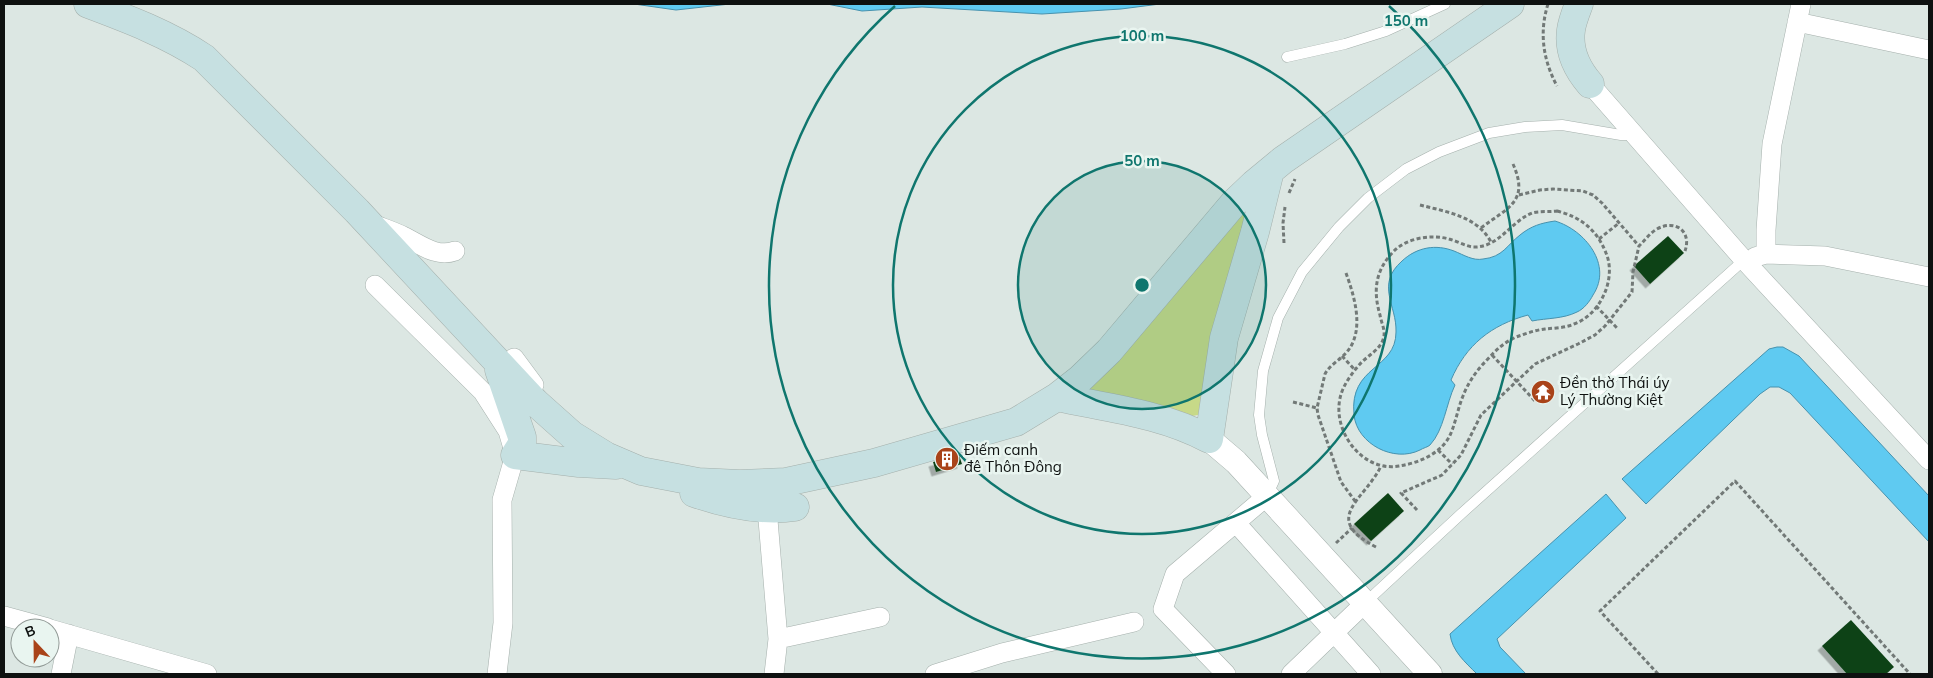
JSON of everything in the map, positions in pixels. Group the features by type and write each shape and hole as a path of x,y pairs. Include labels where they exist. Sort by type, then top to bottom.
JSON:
{"main road":[{"path":"88,4 137,22 189,48 204,58 505,359 535,402 572,435 623,465 641,472 698,482 740,484 786,482 874,463 1016,422 1057,397 1110,351 1234,203 1254,184 1330,126 1510,4"},
{"path":"1579,4 1571,30 1573,55 1581,73 1590,84"},
{"path":"1057,397 1167,421 1188,428 1209,439 1224,338 1255,232 1270,171"},
{"path":"505,359 522,437 522,444 515,454 623,465"},
{"path":"654,474 714,500 767,508 782,509 795,507"}],"street":[{"path":"1766,254 1772,144 1801,4"},
{"path":"1797,22 1929,50"},
{"path":"1590,84 1744,260 1929,460"},
{"path":"367,221 432,251 448,254 455,252"},
{"path":"1744,260 1766,254 1825,256 1929,277"},
{"path":"375,285 483,392 508,431 515,454 502,500 503,622 497,674"},
{"path":"1209,439 1236,462 1430,674"},
{"path":"1226,674 1163,608 1175,574 1267,496"},
{"path":"767,508 778,639 774,674"},
{"path":"1236,523 1372,674"},
{"path":"1291,674 1365,603"},
{"path":"778,639 880,617"},
{"path":"935,674 1002,653 1134,622"},
{"path":"60,631 207,674"},
{"path":"61,674 69,634"}],"lane":[{"path":"1287,57 1346,44 1386,31 1445,4"},
{"path":"1267,496 1274,481 1262,435 1259,415 1264,371 1278,318 1302,272 1339,228 1368,198 1414,165 1440,152 1489,133 1526,127 1562,125 1621,135 1636,135"},
{"path":"1365,603 1461,514 1744,260"}],"path":[{"path":"1548,4 1544,16 1544,51 1556,86"},
{"path":"1481,228 1515,203 1519,195 1518,178 1513,164"},
{"path":"1284,243 1283,223 1285,209 1289,192 1299,173"},
{"path":"1519,195 1540,190 1583,191 1593,195 1639,246"},
{"path":"1420,205 1468,219 1481,228 1491,242"},
{"path":"1557,211 1569,214 1582,221 1599,239 1608,258 1609,270 1608,286 1596,306 1589,314 1575,324 1542,329 1516,337 1500,346 1477,370 1462,396 1450,435 1438,450 1417,462 1389,468 1381,466 1352,446 1340,427 1338,416 1341,392 1348,378 1380,345 1384,337 1375,292 1379,276 1393,251 1415,239 1429,238 1448,238 1474,247 1491,242 1532,213 1557,211"},
{"path":"1599,239 1619,223"},
{"path":"1417,510 1401,493 1442,475 1461,455 1480,415 1535,364 1595,335 1610,320 1632,292 1633,272 1639,246 1651,234 1666,226 1675,226 1682,229 1688,244 1685,251"},
{"path":"1346,273 1355,305 1357,328 1353,343 1327,370 1317,408 1319,424 1341,482 1354,501"},
{"path":"1596,306 1618,328"},
{"path":"1492,355 1536,402"},
{"path":"1342,356 1355,370"},
{"path":"1293,402 1317,408"},
{"path":"1438,450 1452,464"},
{"path":"1376,547 1354,533 1350,523 1350,510 1354,501 1372,482 1381,466"},
{"path":"1658,674 1600,610 1735,481 1910,674"},
{"path":"1333,546 1352,528"}],"green space":[{"path":"1243,214 1246,216 1201,411 1198,415 1192,416 1090,394 1087,384"}],"water":[{"path":"634,4 730,4 676,10"},
{"path":"827,4 1160,4 1121,9 1042,14 922,7 862,11"},
{"path":"1555,221 1576,232 1585,240 1593,250 1598,261 1600,272 1598,284 1586,305 1577,312 1561,317 1532,321 1528,315 1515,319 1502,324 1481,338 1464,356 1451,380 1455,385 1442,424 1435,439 1429,446 1410,453 1399,454 1378,448 1369,442 1362,435 1357,425 1354,415 1354,399 1358,386 1389,354 1394,344 1395,322 1388,287 1394,270 1408,256 1420,250 1434,247 1454,251 1476,259 1490,258 1504,250 1528,229"},
{"path":"1783,347 1799,356 1929,496 1929,542 1790,393 1779,387 1770,387 1760,394 1646,504 1622,479 1769,349"},
{"path":"1606,494 1626,518 1497,639 1500,647 1526,674 1477,674 1456,651 1450,634"}],"building":[{"path":"1668,236 1684,253 1650,284 1634,266"},
{"path":"959,455 962,464 936,472 933,462"},
{"path":"1388,493 1404,511 1371,541 1354,524"},
{"path":"1851,620 1894,667 1886,674 1847,674 1822,646"}],"place":[{"name":"Đền thờ Thái úy Lý Thường Kiệt","path":"1543,392"},
{"name":"Điếm canh đê Thôn Đông","path":"947,459"}]}
